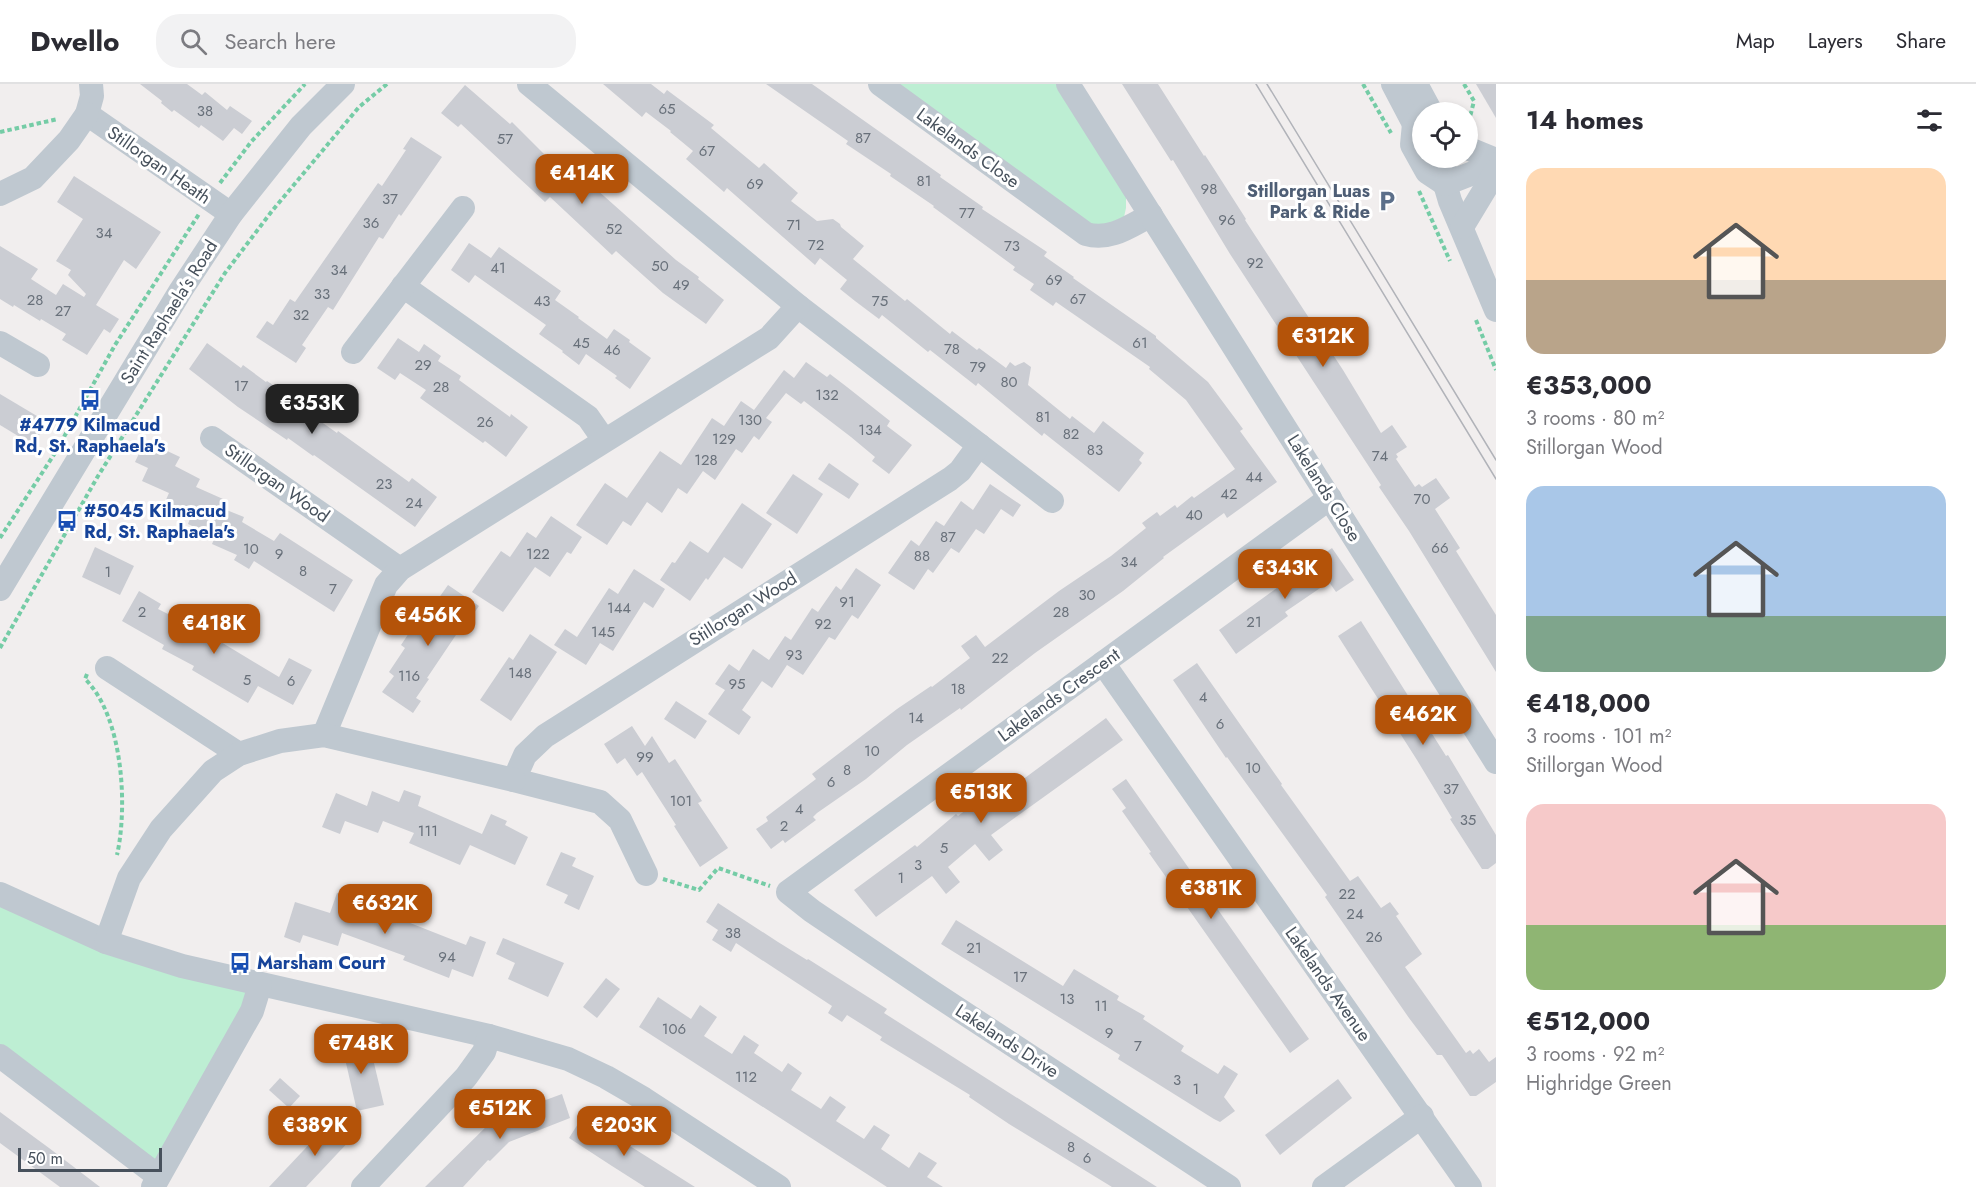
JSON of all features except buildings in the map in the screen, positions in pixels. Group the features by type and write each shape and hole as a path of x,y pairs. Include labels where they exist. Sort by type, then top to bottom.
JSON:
{"street":[{"path":"0,194 33,178 69,140 87,114 92,96 92,84"},
{"name":"Saint Raphaela’s Road","path":"1,587 181,290 231,214 301,126 343,84"},
{"path":"529,84 798,306 1052,501"},
{"name":"Lakelands Close","path":"880,84 1086,234 1112,235 1151,214"},
{"name":"Lakelands Close","path":"1068,84 1496,762"},
{"path":"1393,84 1412,109"},
{"path":"1416,84 1419,102"},
{"name":"Stillorgan Heath","path":"87,114 231,214"},
{"path":"1478,153 1496,162"},
{"path":"1445,184 1496,162"},
{"path":"1425,168 1445,184"},
{"path":"1444,168 1445,184 1462,227 1484,311"},
{"path":"1462,227 1496,171"},
{"path":"353,352 462,208"},
{"path":"403,286 588,417 604,440"},
{"path":"324,735 386,585 400,568 769,338 798,306"},
{"path":"0,343 38,365"},
{"name":"Stillorgan Wood","path":"212,438 400,568"},
{"name":"Stillorgan Wood","path":"514,780 525,755 544,736 950,479 960,471 979,445"},
{"name":"Lakelands Crescent","path":"788,892 1330,498"},
{"name":"Lakelands Avenue","path":"1103,663 1470,1187"},
{"path":"98,669 239,754"},
{"path":"106,942 129,878 161,829 213,771 239,754 280,741 324,735 600,802 620,820 646,874"},
{"name":"Lakelands Drive","path":"788,892 812,911 932,992 1228,1187"},
{"path":"0,894 106,942 182,966 489,1036 568,1059 606,1077 779,1187"},
{"path":"0,1056 155,1181 252,1011 260,985"},
{"path":"363,1187 466,1077 484,1052 489,1036"},
{"path":"1324,1187 1422,1116"}],"path":[{"path":"0,648 98,476 225,273 272,211 359,107 387,84"},
{"path":"1363,84 1392,134"},
{"path":"1464,84 1474,102"},
{"path":"0,132 87,114"},
{"path":"1418,190 1450,261"},
{"path":"1484,311 1496,370"},
{"path":"0,538 55,453"},
{"path":"98,669 85,679 108,714 120,763 123,819 116,860"},
{"path":"646,874 699,890 718,868 788,892"}],"green space":[{"path":"895,84 1057,84 1126,197 1124,217 1095,229"},
{"path":"0,901 260,985 158,1176 0,1056"}],"tram line":[{"path":"1256,84 1496,479"},
{"path":"1267,84 1496,460"}],"place":[{"name":"Stillorgan Luas Park & Ride","path":"1387,201"},
{"name":"#4779 Kilmacud Rd, St. Raphaela's","path":"90,400"},
{"name":"#5045 Kilmacud Rd, St. Raphaela's","path":"67,521"},
{"name":"Marsham Court","path":"240,963"}]}
